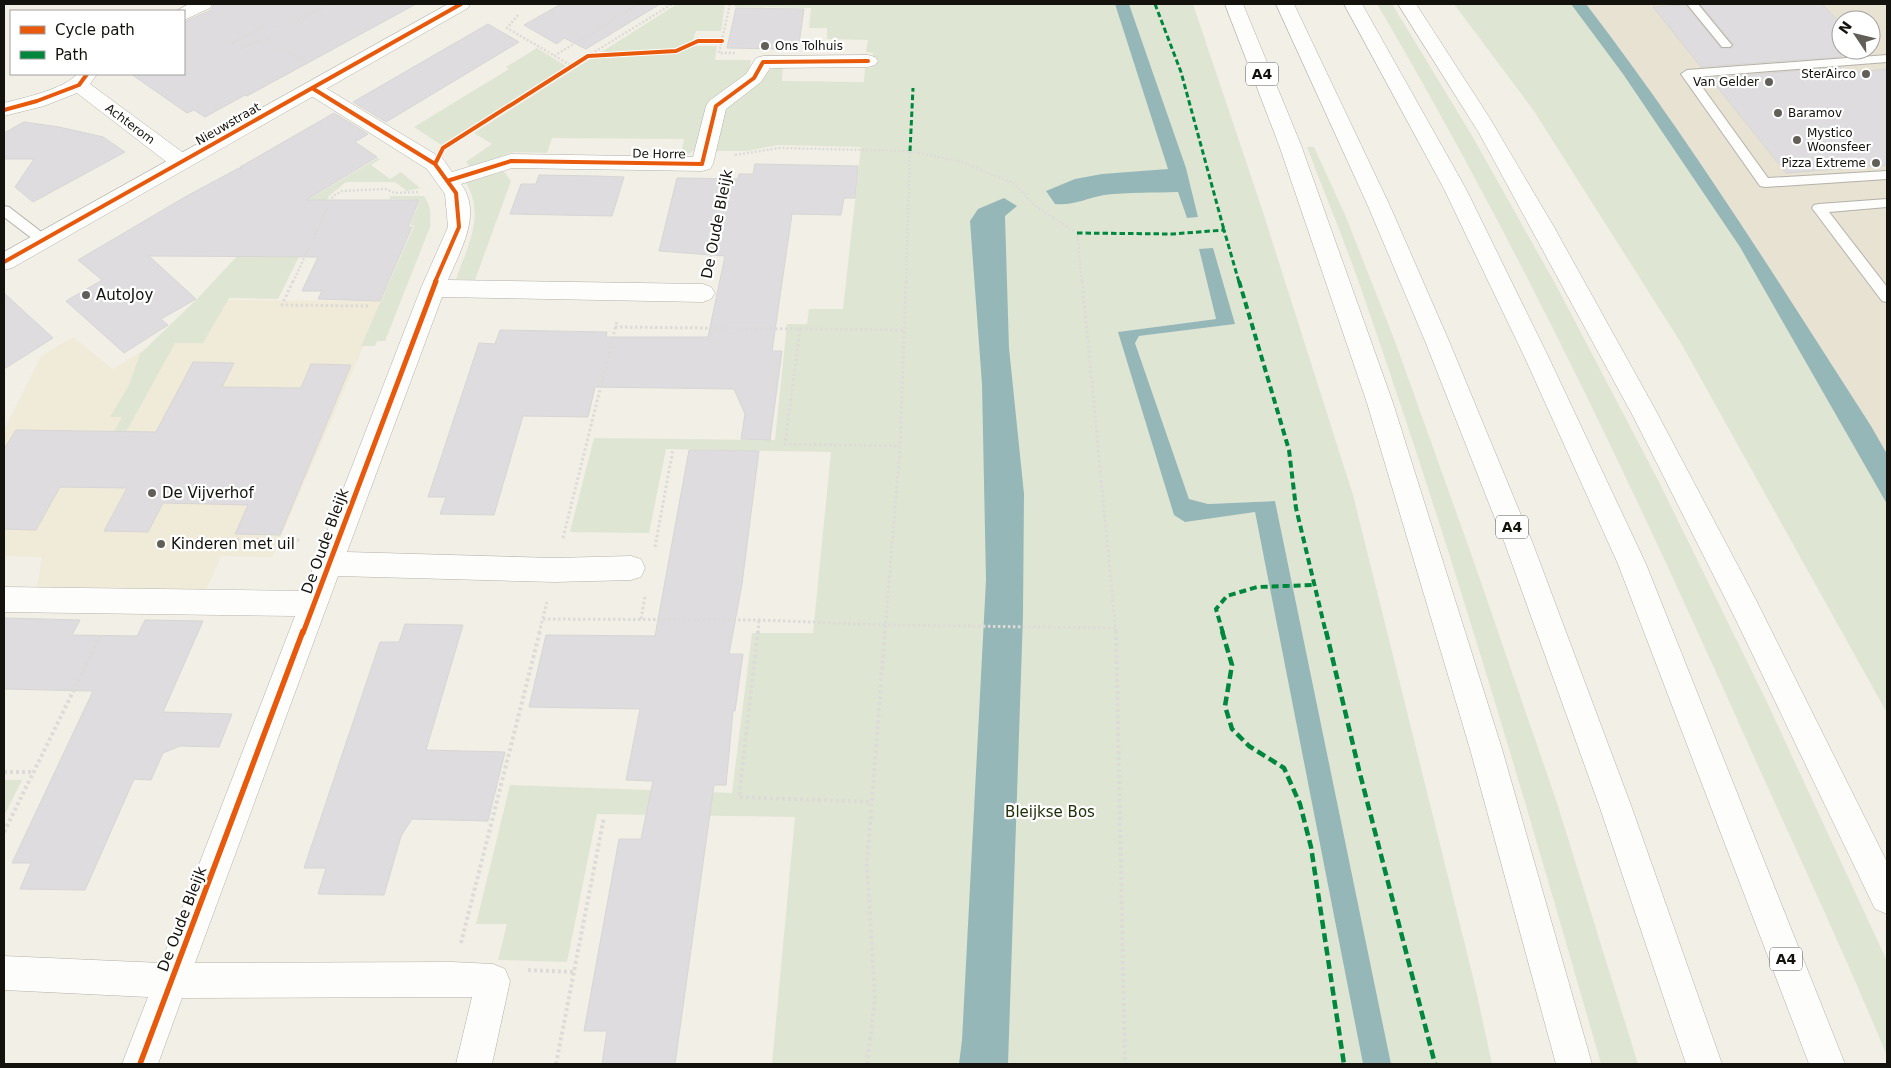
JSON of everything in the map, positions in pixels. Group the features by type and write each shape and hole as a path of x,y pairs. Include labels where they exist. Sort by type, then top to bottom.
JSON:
{"main road":[{"path":"185,13 203,4"},
{"name":"Nieuwstraat","path":"4,262 181,162 311,77 461,4"},
{"name":"A4","path":"1234,4 1290,145 1403,474 1486,749 1574,1064"},
{"name":"A4","path":"1286,4 1379,206 1438,341 1519,544 1616,808 1704,1064"},
{"name":"A4","path":"1353,4 1455,188 1536,356 1632,564 1827,1064"},
{"path":"1407,4 1487,131 1619,364 1797,709 1887,897"},
{"path":"763,62 868,61"},
{"name":"De Horre","path":"447,181 511,161 702,164 716,106 754,78 763,62"},
{"name":"De Oude Bleijk","path":"140,1064 433,288 458,227 456,193 434,164 311,77"},
{"path":"4,110 37,101 83,79"},
{"name":"Achterom","path":"83,79 181,162"},
{"name":"De Oude Bleijk","path":"433,288 703,292"},
{"name":"De Oude Bleijk","path":"330,564 555,570 631,568"},
{"name":"De Oude Bleijk","path":"4,599 315,604"},
{"name":"De Oude Bleijk","path":"4,973 172,981 452,979 493,981"},
{"path":"474,1064 493,981"}],"lane":[{"path":"1692,4 1726,45"},
{"path":"1887,58 1687,74 1765,183 1887,175"},
{"path":"1887,203 1819,208 1887,296"},
{"path":"4,210 43,240"}],"path":[{"path":"241,49 330,4"},
{"path":"554,56 639,4"},
{"path":"564,71 672,4"},
{"path":"730,4 719,53 764,53 763,62"},
{"path":"518,14 507,28 572,66"},
{"path":"232,43 275,20"},
{"path":"266,37 311,77"},
{"path":"714,41 722,41"},
{"path":"588,56 598,55"},
{"path":"867,1064 875,999 867,864 900,446 910,152"},
{"path":"370,306 282,305 334,196 342,191 385,189 395,193 416,193 447,181"},
{"path":"452,979 624,291"},
{"path":"615,327 903,330"},
{"path":"800,329 785,444 900,446"},
{"path":"654,550 673,449"},
{"path":"222,538 306,540 330,564"},
{"path":"641,619 646,594"},
{"path":"4,832 118,601"},
{"path":"543,619 759,620 885,625 1116,628 1125,1064"},
{"path":"759,620 739,797 872,802"},
{"path":"4,772 33,772"},
{"path":"556,1064 604,817"},
{"path":"493,981 518,969 573,972"}],"shaded area":[{"path":"1536,4 1887,4 1887,579"},
{"name":"De Vijverhof","path":"223,300 383,301 272,557 221,556 206,590 37,587 42,557 4,556 4,430 41,356 73,337 113,369"}],"green space":[{"path":"677,4 725,4 721,31 696,31 691,46 717,46 715,60 751,60 748,76 695,150 688,154 681,154 684,139 552,138 547,153 514,152 470,167 466,162 492,144 474,133"},
{"name":"Bleijkse Bos","path":"735,4 1115,4 1169,169 1163,169 1169,192 1178,192 1188,218 1198,217 1186,169 1129,4 1193,4 1262,209 1353,495 1474,981 1492,1064 1391,1064 1275,501 1208,504 1189,499 1135,343 1139,336 1235,324 1199,250 1216,319 1119,332 1182,516 1255,512 1363,1064 772,1064 795,817 597,814 567,962 498,960 507,924 476,924 510,785 732,793 752,633 813,633 831,452 666,449 649,533 570,532 594,438 775,440 787,324 807,324 809,309 843,309 861,147 778,145 747,151 716,151 725,111 729,104 769,70 783,67 782,81 864,82 865,68 871,68 873,53 866,52 868,40 827,39 827,28 809,28 811,8 734,7"},
{"path":"1377,4 1392,4 1471,134 1557,287 1659,482 1765,698 1887,961 1887,1056 1818,897 1617,458 1478,183"},
{"path":"1454,4 1571,4 1623,74 1740,247 1887,504 1887,713 1681,343 1534,111"},
{"path":"537,48 566,66 441,145 414,127 509,69 506,67"},
{"path":"1307,147 1314,147 1346,217 1396,344 1557,803 1638,1064 1601,1064 1515,770 1424,477 1359,283"},
{"path":"378,158 380,159 371,165 390,179 401,172 420,188 407,191 395,182 346,182 329,196 278,299 229,298 203,343 175,343 115,452 103,452 122,417 110,417 129,385 140,354 197,299 239,254 247,236"},
{"path":"502,169 511,181 475,280 456,279 470,242 475,218 471,194 465,181"},
{"path":"391,196 424,196 430,211 430,227 385,341 377,341 375,346 361,346 414,226 410,225 420,200 389,199"},
{"path":"4,780 22,780 4,816"}],"water":[{"path":"1115,4 1129,4 1186,168 1198,217 1187,218 1178,192 1104,195 1074,203 1055,204 1046,191 1075,179 1102,174 1168,169"},
{"path":"1571,4 1586,4 1661,106 1768,265 1871,426 1887,454 1887,504 1740,247 1623,74"},
{"path":"1004,198 1017,206 1005,216 1009,348 1024,494 1023,615 1008,1064 959,1064 962,1040 986,580 982,384 970,221 978,209"},
{"path":"1213,248 1235,324 1139,336 1135,343 1189,499 1208,504 1275,501 1391,1064 1363,1064 1255,512 1185,522 1174,515 1118,332 1216,319 1199,249"}],"building":[{"path":"214,4 416,4 205,117 194,110 187,113 132,75 185,75 185,22 211,10"},
{"path":"561,4 660,4 586,49 564,38 557,44 524,25"},
{"path":"1700,4 1822,4 1831,13 1831,58 1701,67 1653,7 1685,5 1721,48 1731,48 1733,44"},
{"path":"736,8 804,9 799,44 777,44 776,49 727,48"},
{"path":"488,24 519,42 386,122 353,102"},
{"path":"1841,67 1841,74 1887,69 1887,165 1786,173 1710,78"},
{"path":"334,113 368,134 355,142 377,157 306,200 419,200 408,227 412,227 380,301 318,299 322,291 302,291 318,257 149,256 196,299 161,319 168,325 124,353 66,301 102,280 78,260 185,197 239,168 242,169 240,167"},
{"path":"24,122 59,127 103,137 125,152 33,202 15,187 34,159 4,159 4,133"},
{"path":"755,164 858,166 855,198 844,198 841,215 792,214 772,351 782,351 770,440 741,439 745,414 734,389 595,387 588,417 523,416 494,515 440,514 446,497 428,497 479,343 495,344 500,330 607,332 606,337 708,337 725,256 659,251 677,178 738,179 739,174 753,174"},
{"path":"539,175 624,177 612,216 510,214 521,184 536,184"},
{"path":"4,293 53,338 4,369"},
{"path":"193,362 234,363 222,387 301,388 311,364 351,365 280,535 235,534 248,505 163,503 148,532 104,531 127,488 60,487 36,530 4,529 4,449 16,430 156,432"},
{"path":"689,450 759,451 742,584 729,654 743,654 735,711 733,711 726,785 714,785 675,1064 602,1064 607,1031 584,1031 619,839 641,839 653,781 626,780 640,709 529,707 546,635 655,636"},
{"path":"4,618 80,620 72,635 137,636 145,620 203,621 163,712 232,714 219,747 180,746 163,753 151,780 134,779 85,890 20,889 31,863 12,863 93,691 4,689"},
{"path":"405,624 463,625 426,750 505,752 488,821 412,819 401,836 384,895 318,894 326,868 304,868 380,642 399,642"}],"marked path":[{"path":"1155,4 1181,72 1224,230"},
{"path":"910,151 913,88"},
{"path":"1077,233 1173,234 1224,230 1289,450 1296,508 1359,770 1435,1064"},
{"path":"1315,585 1257,587 1227,596 1216,609 1232,665 1225,706 1232,729 1249,746 1284,768 1300,804 1311,847 1344,1064"}],"cycle path":[{"path":"4,262 461,4"},
{"path":"435,164 443,148 588,56 676,51 698,41 722,41"},
{"path":"447,181 511,161 702,164 716,106 754,78 763,62 868,61"},
{"path":"4,110 37,101 79,85 86,75"},
{"path":"140,1064 433,288 459,227 456,193 435,164 312,88"}],"place":[{"name":"Ons Tolhuis","path":"765,46"},
{"name":"SterAirco","path":"1866,74"},
{"name":"Van Gelder","path":"1769,82"},
{"name":"Baramov","path":"1778,113"},
{"name":"Mystico Woonsfeer","path":"1797,140"},
{"name":"Pizza Extreme","path":"1876,163"},
{"name":"AutoJoy","path":"86,295"},
{"name":"De Vijverhof","path":"152,493"},
{"name":"Kinderen met uil","path":"161,544"}]}
